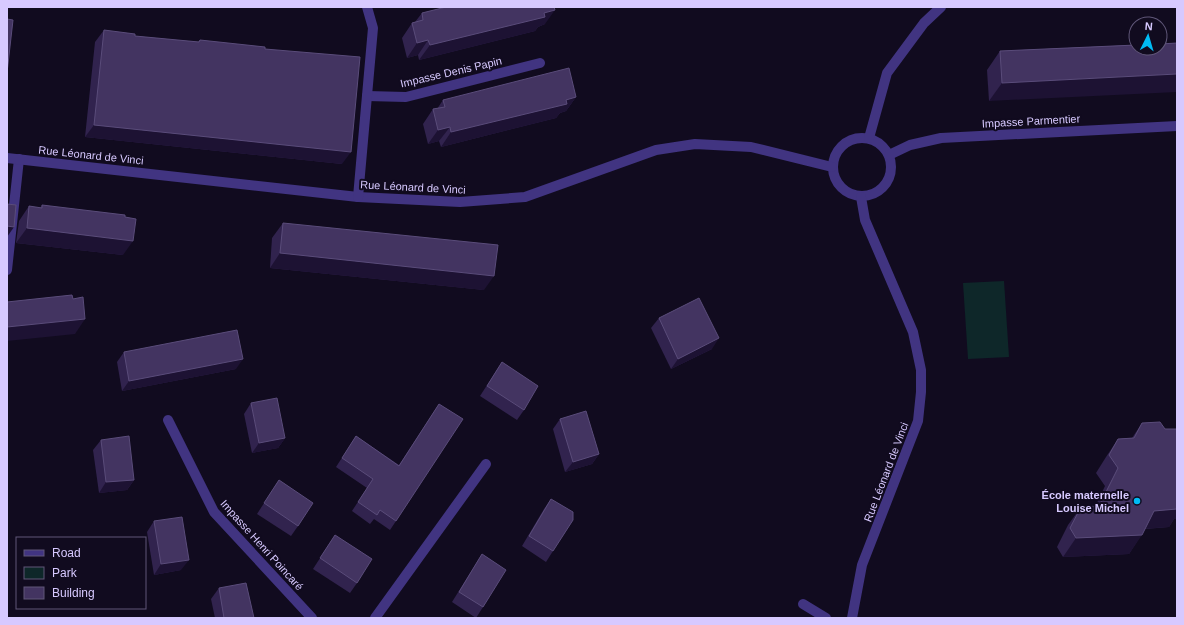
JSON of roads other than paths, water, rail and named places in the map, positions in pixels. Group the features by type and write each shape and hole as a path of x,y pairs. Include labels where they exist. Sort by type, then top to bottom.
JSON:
{"street":[{"path":"868,138 887,73 924,22 941,7"},
{"path":"358,197 373,28 370,8"},
{"name":"Impasse Denis Papin","path":"367,96 406,97 540,62"},
{"name":"Impasse Parmentier","path":"889,155 910,145 941,138 1177,126"},
{"path":"868,138 881,144 889,155 892,170 887,184 876,194 862,197 846,193 836,182 832,167 837,150 851,140 868,138"},
{"name":"Rue Léonard de Vinci","path":"7,158 358,197 460,202 525,196 656,150 695,144 751,147 832,167"},
{"path":"7,270 19,159"},
{"name":"Rue Léonard de Vinci","path":"852,618 862,565 918,421 921,392 921,370 913,332 865,220 862,197"},
{"name":"Impasse Henri Poincaré","path":"168,420 214,512 312,618"},
{"path":"375,618 486,464"},
{"path":"803,604 826,618"}],"place":[{"name":"École maternelle Louise Michel","path":"1137,501"}]}
